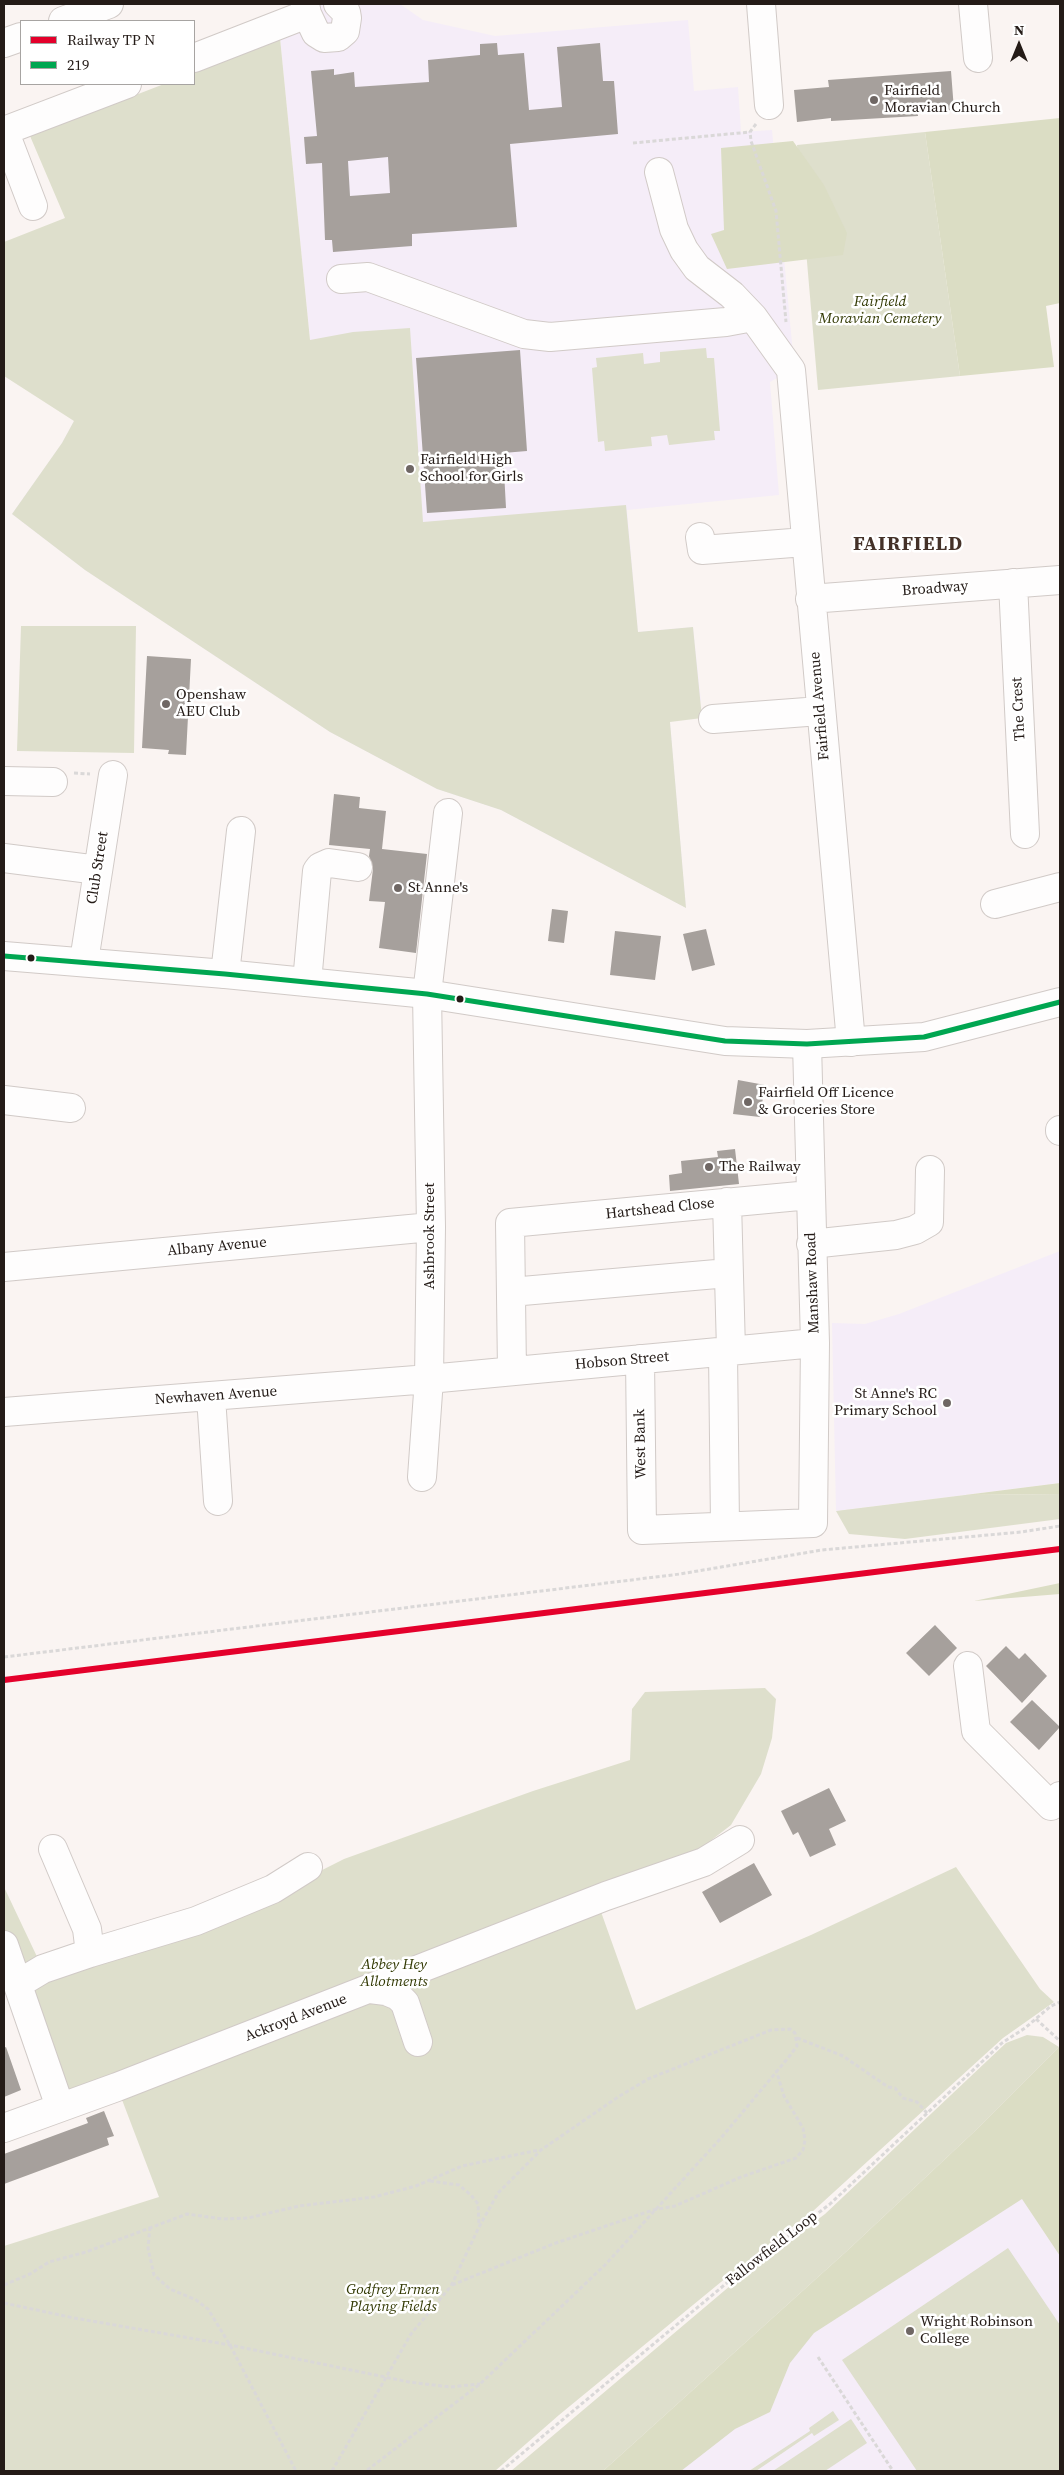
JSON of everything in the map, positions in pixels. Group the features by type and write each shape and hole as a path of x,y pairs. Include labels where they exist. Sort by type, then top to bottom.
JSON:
{"main road":[{"path":"66,20 109,4"},
{"path":"195,58 306,9 316,33 324,38 338,37 345,32 347,18 346,12 338,4"},
{"path":"761,4 769,104"},
{"path":"974,4 978,58"},
{"path":"4,43 20,37"},
{"path":"33,206 4,130 124,85"},
{"path":"659,172 674,229 684,250 697,268 732,295 753,317"},
{"path":"341,279 368,277 524,334 550,337 726,322 753,317"},
{"name":"Fairfield Avenue","path":"753,317 791,370 851,1042"},
{"path":"700,537 702,550 805,542"},
{"name":"Broadway","path":"810,599 1060,580"},
{"name":"The Crest","path":"1013,583 1025,834"},
{"path":"713,719 820,711"},
{"name":"Club Street","path":"84,961 113,775"},
{"path":"4,781 53,782"},
{"name":"Ashbrook Street","path":"422,1477 429,1379 430,1227 427,994 445,901 451,849 448,814"},
{"path":"225,974 241,831"},
{"path":"4,858 98,870"},
{"path":"307,982 317,871 320,867 329,864 358,867"},
{"path":"995,904 1060,887"},
{"path":"4,956 84,961 427,994 725,1041 807,1044 924,1037 1060,1002"},
{"name":"Manshaw Road","path":"725,1526 813,1523 815,1342 807,1044"},
{"path":"4,1100 71,1108"},
{"path":"811,1244 896,1235 915,1230 929,1222 930,1170"},
{"name":"Hartshead Close","path":"511,1292 510,1223 810,1195"},
{"path":"725,1526 741,1350 728,1273 727,1202"},
{"name":"Albany Avenue","path":"4,1267 430,1227"},
{"path":"512,1371 511,1292 728,1273"},
{"name":"Hobson Street","path":"429,1379 815,1342"},
{"name":"West Bank","path":"640,1359 642,1530 725,1526"},
{"name":"Newhaven Avenue","path":"4,1412 429,1379"},
{"path":"211,1397 218,1501"},
{"path":"968,1666 976,1731 1057,1806"},
{"name":"Ackroyd Avenue","path":"4,2128 704,1862 740,1840"},
{"path":"53,1849 87,1929 90,1953"},
{"path":"18,1984 44,1969 196,1921 273,1889 308,1867"},
{"path":"4,1945 60,2107"},
{"path":"370,1989 386,1991 398,1996 405,2003 418,2042"}],"path":[{"path":"769,104 750,132 751,141 776,211 787,330"},
{"path":"633,143 750,132"},
{"path":"53,782 68,772 113,775"},
{"path":"4,1657 680,1574 822,1550 1011,1533 1060,1526"},
{"name":"Fallowfield Loop","path":"501,2471 728,2282 830,2204 1002,2043 1036,2019 1050,2006 1060,2002"},
{"path":"1036,2019 1060,2041"},
{"path":"332,2471 411,2334 451,2286 479,2227 498,2193 541,2150 610,2102 648,2079 771,2030 790,2029 797,2038 844,2056 888,2087 895,2088 903,2098 917,2102 927,2113"},
{"path":"366,2471 480,2384 605,2265 653,2210 721,2138 797,2046 797,2038"},
{"path":"451,2286 536,2250 653,2210 675,2206 742,2177 796,2158 803,2150 805,2140 803,2128 784,2096 776,2070"},
{"path":"4,2285 30,2274 49,2262 86,2252 187,2214 223,2219 248,2218 299,2206 374,2197 416,2186 462,2166 541,2150"},
{"path":"429,2180 459,2185 471,2195 478,2204 479,2227"},
{"path":"150,2227 148,2248 154,2275 170,2289 196,2300 208,2309 230,2345 296,2471"},
{"path":"4,2303 13,2303 74,2318 230,2345 385,2378 450,2387 480,2384"},
{"path":"818,2357 894,2471"}],"shaded area":[{"name":"Fairfield High School for Girls","path":"314,4 400,4 423,20 495,36 688,20 694,91 738,87 741,132 772,130 795,375 779,377 770,382 779,495 627,510 638,632 693,627 701,701 670,722 686,908 501,810 437,789 330,732 85,570 12,514 62,443 74,421 310,340 280,38"},
{"name":"St Anne's RC Primary School","path":"1060,1251 1060,1483 836,1511 832,1323 865,1324 899,1314"},
{"name":"Wright Robinson College","path":"1059,2047 1060,2471 603,2471 849,2249 976,2130"}],"green space":[{"path":"280,38 310,340 353,332 410,328 423,522 626,505 638,632 693,627 702,718 670,722 686,908 501,810 437,789 330,732 85,570 12,514 62,443 74,421 4,376 4,242 65,218 30,136 161,85 195,85 195,72"},
{"path":"1060,118 1060,303 1046,306 1054,367 960,376 925,132"},
{"name":"Fairfield Moravian Cemetery","path":"925,132 960,376 818,390 797,145"},
{"path":"793,141 824,185 847,233 843,255 727,269 711,234 724,230 721,148"},
{"path":"706,348 707,358 714,358 720,431 714,431 715,440 669,445 667,435 651,437 652,446 605,451 604,441 598,442 592,368 597,367 596,358 643,353 644,364 660,362 660,352"},
{"path":"21,626 136,626 134,753 17,751"},
{"path":"1060,1483 1060,1494 965,1495"},
{"path":"1060,1494 1060,1519 905,1539 849,1534 836,1511 965,1495"},
{"path":"1060,1583 1060,1594 974,1601"},
{"name":"Godfrey Ermen Playing Fields","path":"765,1688 776,1699 772,1738 761,1774 731,1825 687,1859 595,1895 636,2010 811,1935 956,1867 1040,1989 1054,2002 1003,2038 812,2212 721,2282 559,2415 495,2471 4,2471 4,2246 159,2197 116,2084 54,2106 4,1982 4,1887 40,1963 259,1902 344,1859 533,1791 630,1760 632,1709 645,1692"},
{"path":"1027,2035 1043,2037 1059,2047 976,2130 849,2249 603,2471 511,2471 737,2280 825,2214 1006,2043"},
{"path":"1060,2046 1060,2256 1022,2199 814,2333 790,2363 770,2412 735,2429 681,2471 603,2471 849,2249 976,2130"},
{"path":"1008,2248 1060,2325 1060,2471 917,2471 842,2360"},
{"path":"833,2411 839,2420 814,2436 812,2433 756,2471 749,2471 810,2431 809,2428"},
{"path":"851,2419 867,2443 825,2471 773,2471"}],"building":[{"path":"497,43 498,55 524,53 529,110 562,107 557,47 600,43 603,81 614,81 618,134 510,144 517,227 412,234 412,246 333,252 332,240 325,240 322,163 306,164 304,137 317,136 311,71 334,69 334,75 354,72 355,87 429,82 428,60 480,55 480,44","holes":["388,157 390,193 350,196 348,161"]},
{"name":"Fairfield Moravian Church","path":"951,71 954,110 918,112 918,116 831,121 831,118 797,122 794,90 829,87 828,80"},
{"path":"520,350 527,451 503,453 506,508 427,513 416,358"},
{"name":"Openshaw AEU Club","path":"147,656 191,659 186,755 168,754 169,750 142,748"},
{"name":"St Anne's","path":"334,794 360,797 359,808 386,811 382,849 427,854 416,953 379,948 385,902 369,901 373,869 369,856 370,849 329,845"},
{"path":"552,909 568,911 564,943 548,941"},
{"path":"706,929 715,965 692,971 683,934"},
{"path":"615,931 661,936 655,980 610,975"},
{"name":"Fairfield Off Licence & Groceries Store","path":"738,1080 765,1085 760,1117 733,1114"},
{"name":"The Railway","path":"735,1149 739,1184 670,1191 669,1175 682,1173 681,1161 718,1157 717,1151"},
{"path":"935,1625 957,1648 929,1676 906,1653"},
{"path":"1006,1646 1019,1659 1025,1653 1047,1676 1022,1703 986,1666"},
{"path":"1032,1700 1060,1727 1039,1750 1010,1722"},
{"path":"829,1788 846,1821 829,1829 836,1845 810,1857 798,1832 793,1835 781,1811"},
{"path":"754,1863 772,1895 720,1923 702,1892"},
{"path":"6,2047 21,2090 4,2097 4,2048"},
{"path":"104,2111 114,2136 107,2138 109,2145 4,2184 4,2154 88,2123 86,2118"}],"transit line":[{"name":"219","path":"4,956 225,974 427,994 725,1041 807,1044 924,1037 1060,1002"},
{"path":"4,1680 1060,1549"}],"place":[{"name":"Fairfield Moravian Church","path":"874,100"},
{"name":"Fairfield High School for Girls","path":"410,469"},
{"name":"Openshaw AEU Club","path":"166,704"},
{"name":"St Anne's","path":"398,888"},
{"name":"Fairfield Off Licence & Groceries Store","path":"748,1102"},
{"name":"The Railway","path":"709,1167"},
{"name":"St Anne's RC Primary School","path":"947,1403"},
{"name":"Wright Robinson College","path":"910,2331"}],"district":[{"name":"FAIRFIELD","path":"908,545"}],"park label":[{"name":"Abbey Hey Allotments","path":"394,1974"}]}
